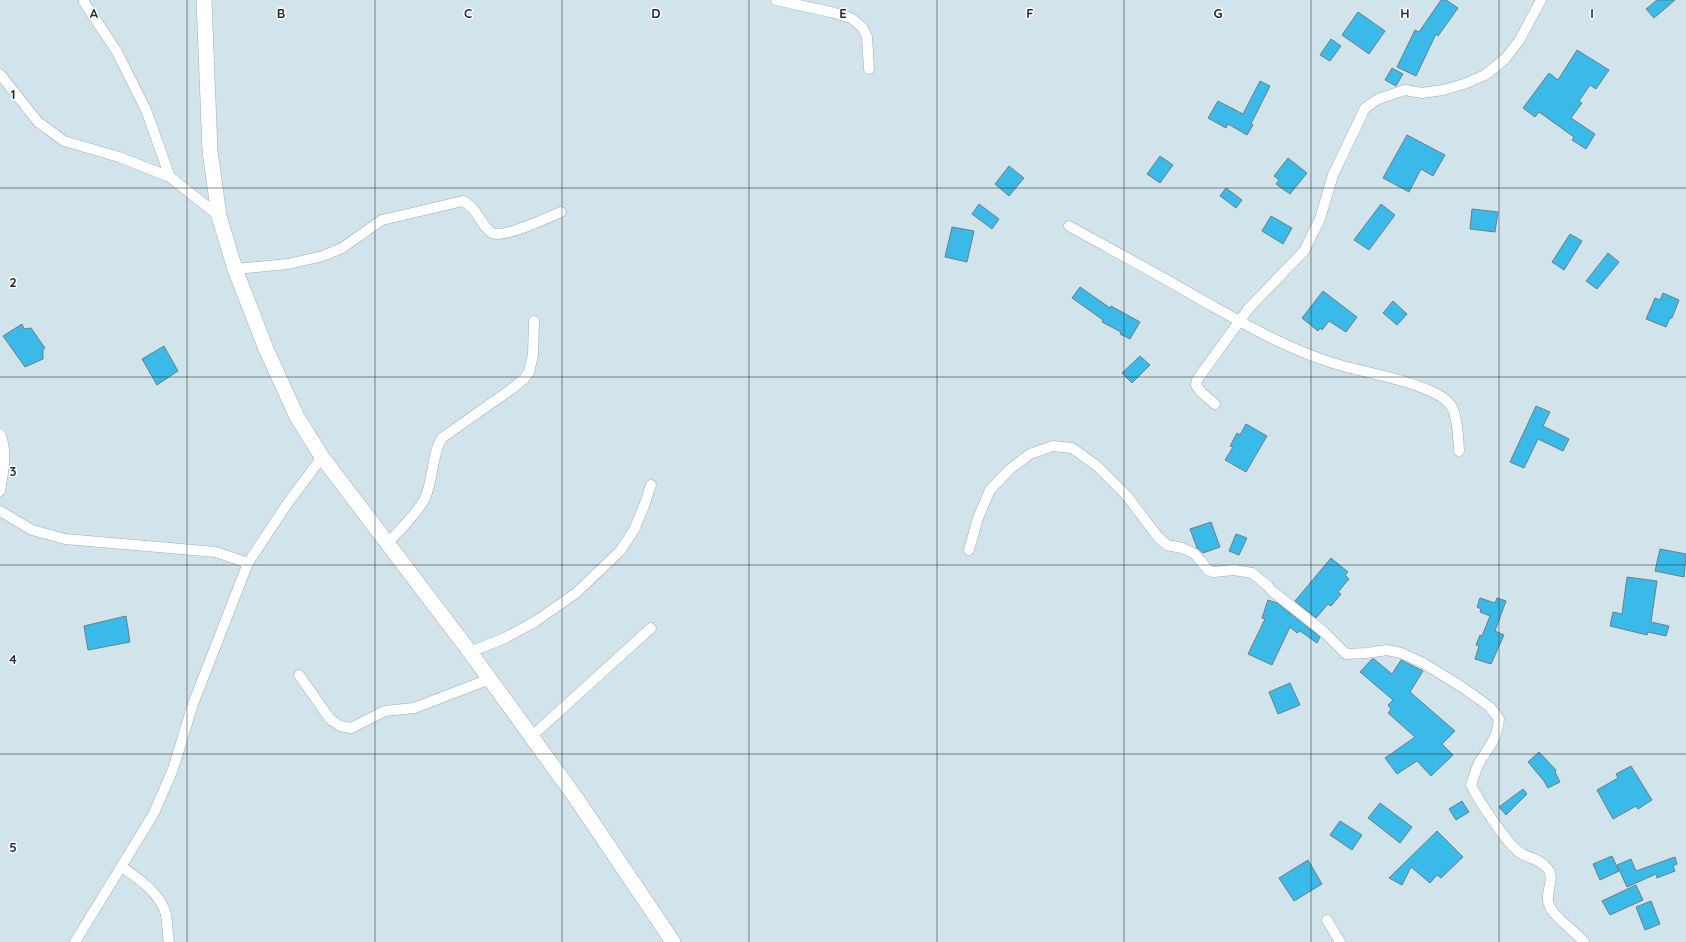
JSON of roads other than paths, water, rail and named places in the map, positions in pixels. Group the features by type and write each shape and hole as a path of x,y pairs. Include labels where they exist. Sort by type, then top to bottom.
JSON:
{"main road":[{"path":"204,0 210,151 219,216 235,269 266,349 297,417 322,457 532,736 580,804 673,942"}],"street":[{"path":"776,0 851,18 862,27 867,37 869,69"},
{"path":"1215,404 1198,389 1196,385 1197,380 1249,308 1304,251 1320,219 1332,175 1365,108 1378,99 1405,90 1422,93 1443,90 1464,84 1485,75 1505,59 1519,41 1541,0"},
{"path":"84,2 117,52 146,110 170,177"},
{"path":"0,74 38,122 64,141 119,157 170,177 219,216"},
{"path":"235,269 288,264 323,256 342,248 382,220 463,201 471,205 492,233 500,234 516,230 560,212"},
{"path":"1069,226 1239,322 1298,352 1341,366 1426,389 1440,396 1449,402 1453,409 1457,425 1459,451"},
{"path":"388,543 424,501 432,477 438,444 442,438 510,390 524,379 529,372 533,355 534,321"},
{"path":"0,434 3,442 5,463 0,491"},
{"path":"969,550 978,518 990,490 1010,469 1030,454 1052,446 1072,448 1097,466 1127,496 1158,538 1167,545 1182,548 1195,554 1208,570 1213,572 1234,570 1252,573 1272,591 1293,606 1324,632 1346,654 1387,650 1401,653 1423,663 1462,687 1490,707 1499,719 1497,733 1491,747 1480,762 1471,785 1475,794 1501,831 1519,852 1542,863 1549,870 1551,880 1547,897 1550,907 1584,942"},
{"path":"76,942 154,813 173,769 193,704 248,563 287,504 322,457"},
{"path":"470,652 511,635 536,621 576,593 620,551 636,524 651,485"},
{"path":"0,511 32,530 65,538 216,552 248,563"},
{"path":"532,736 651,628"},
{"path":"299,675 330,719 340,726 350,728 385,711 414,708 490,679"},
{"path":"122,867 145,884 156,897 165,912 169,942"},
{"path":"1327,920 1340,942"}]}
